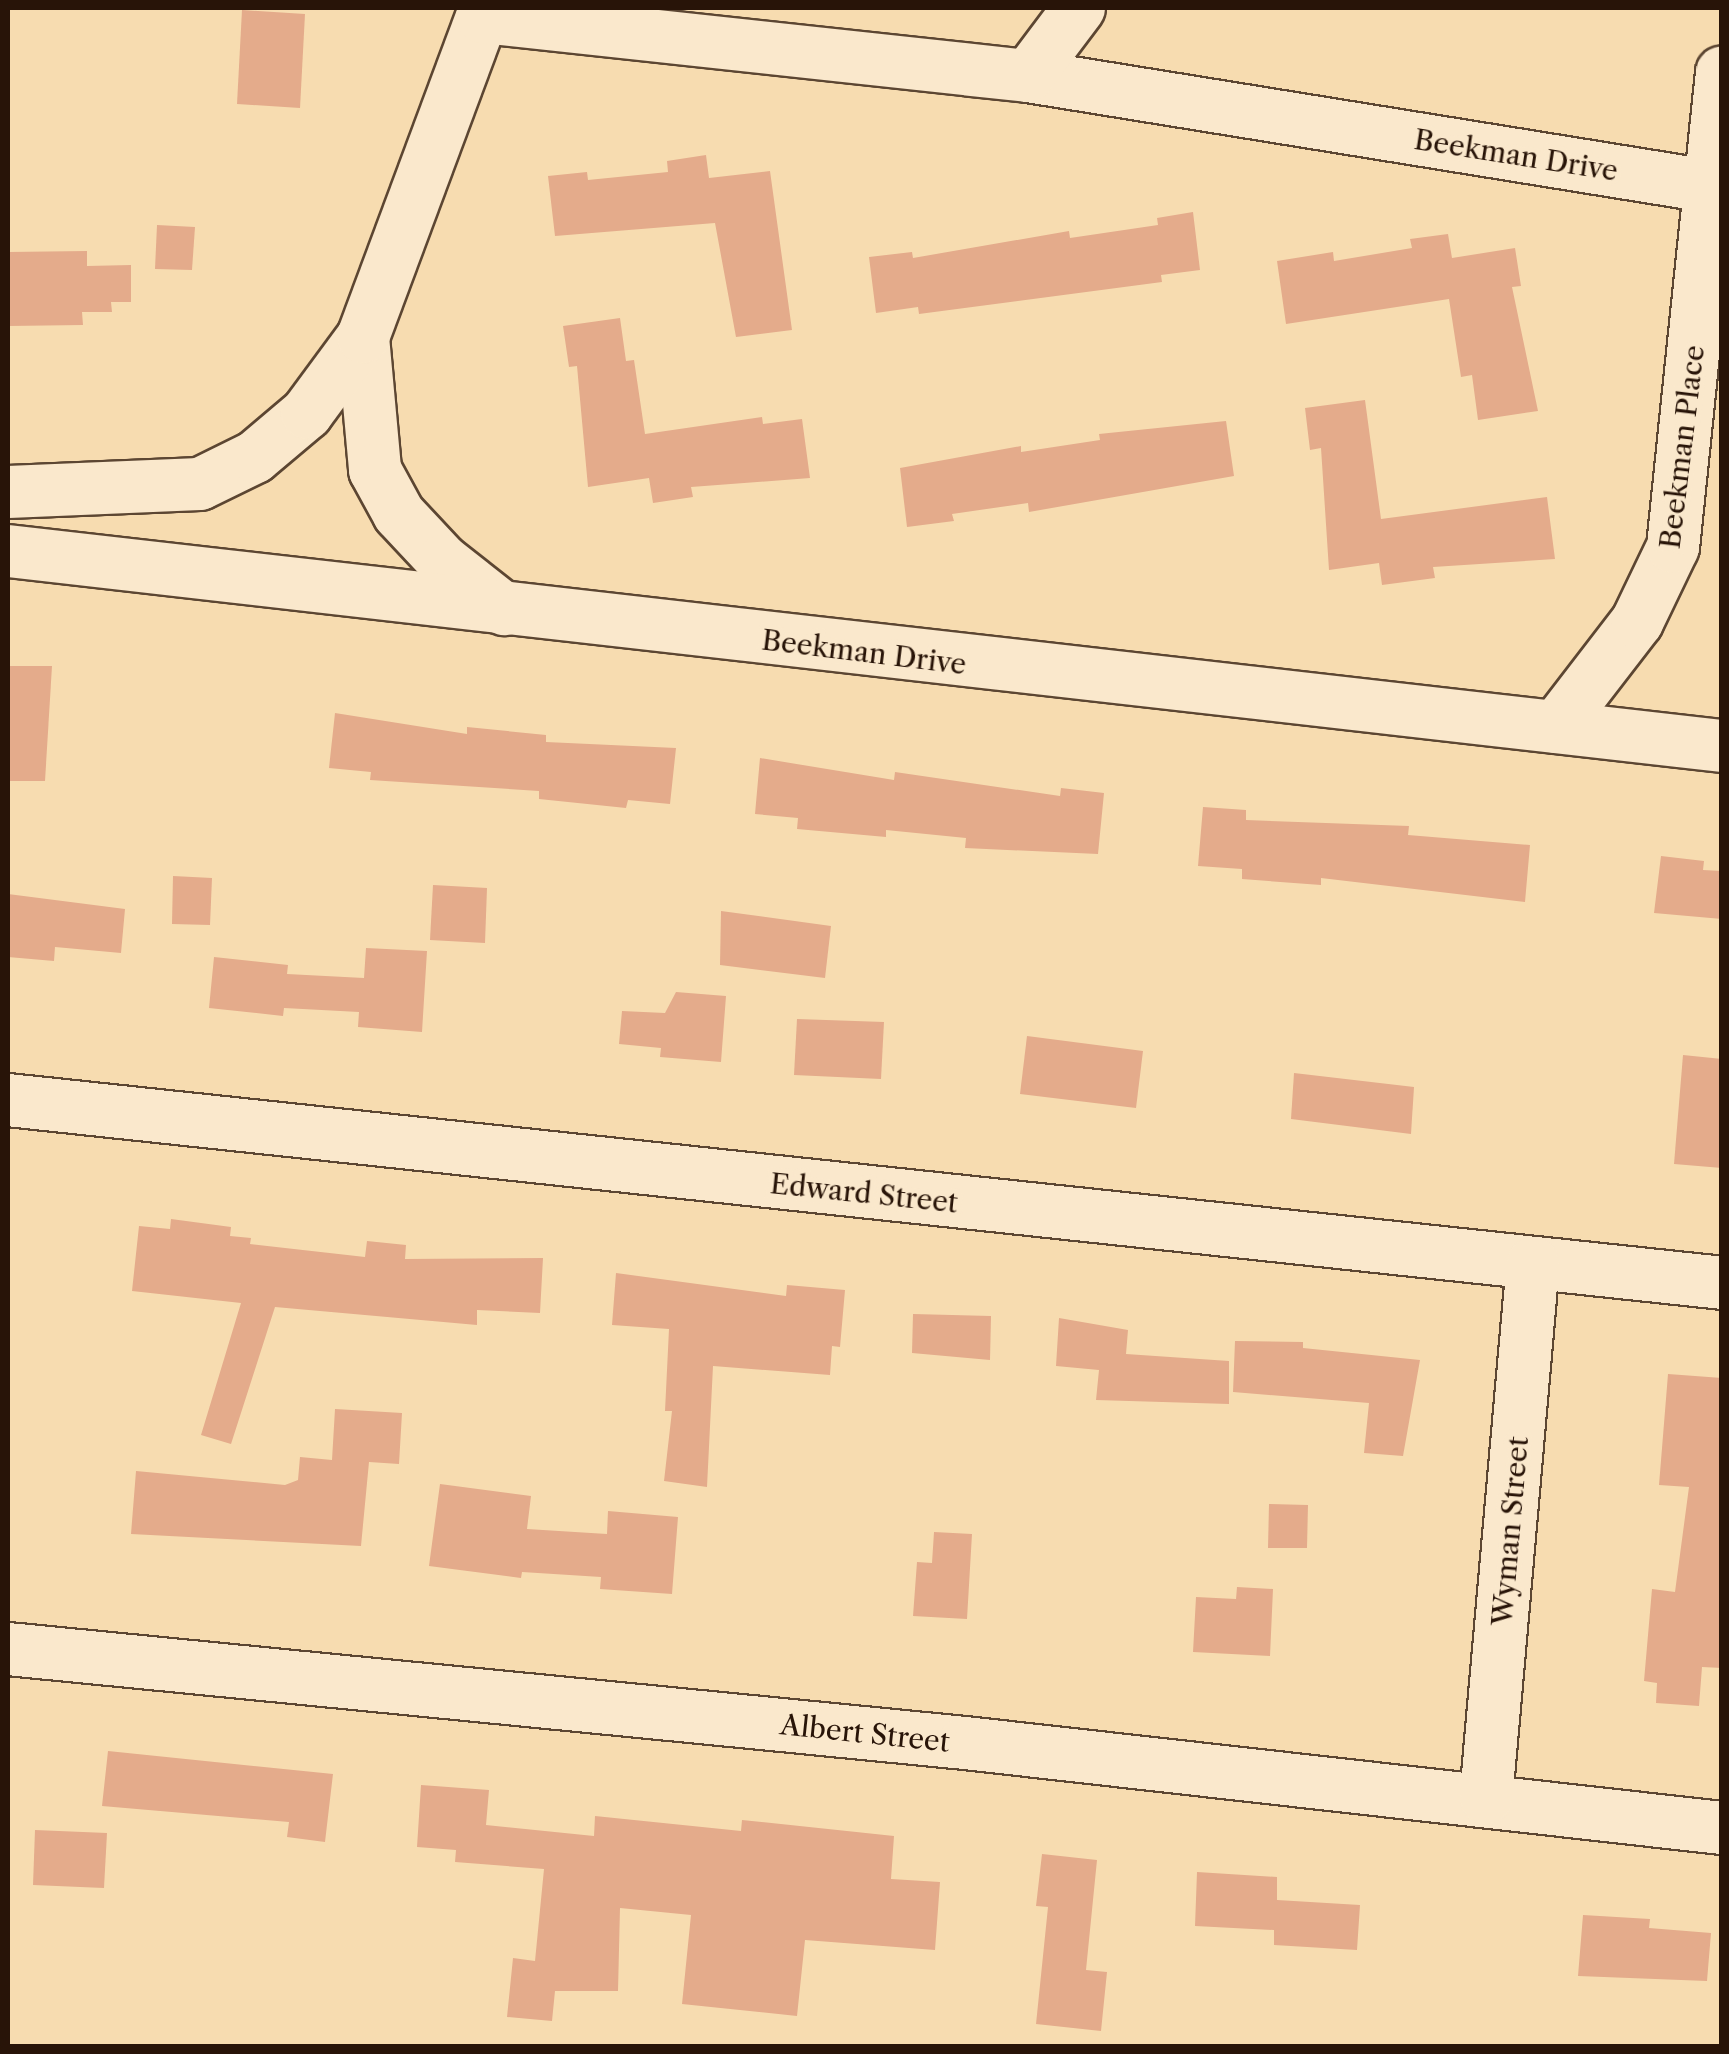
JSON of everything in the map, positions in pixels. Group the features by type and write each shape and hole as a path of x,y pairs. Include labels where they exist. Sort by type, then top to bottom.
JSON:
{"street":[{"path":"1028,76 1079,8"},
{"name":"Beekman Drive","path":"8,492 168,490 213,478 285,434 364,337 482,17 1028,76 1708,186"},
{"name":"Beekman Place","path":"1556,727 1637,622 1673,547 1722,74"},
{"path":"364,337 375,470 410,526 504,608"},
{"name":"Beekman Drive","path":"8,551 1722,746"},
{"name":"Edward Street","path":"8,1100 1722,1283"},
{"name":"Wyman Street","path":"1486,1798 1533,1264"},
{"name":"Albert Street","path":"8,1650 1486,1798 1722,1828"}],"building":[{"path":"242,10 305,14 300,108 237,104"},
{"path":"706,155 709,178 770,171 792,330 736,337 715,223 555,236 548,176 587,172 588,180 668,172 667,161"},
{"path":"1193,212 1200,270 1161,275 1162,282 919,314 918,307 876,313 869,257 912,252 913,258 1069,231 1070,238 1158,225 1157,218"},
{"path":"157,225 195,227 192,270 155,269"},
{"path":"1448,234 1452,258 1515,248 1521,286 1512,287 1538,411 1478,420 1472,375 1461,377 1449,299 1286,324 1277,261 1333,252 1334,261 1412,248 1410,239"},
{"path":"87,251 87,266 131,265 131,302 111,302 112,312 82,312 83,325 8,326 8,252"},
{"path":"620,318 626,361 634,360 645,434 762,417 763,424 802,419 810,478 691,487 693,497 653,503 649,478 588,487 577,366 569,367 563,326"},
{"path":"1365,400 1381,519 1547,497 1555,559 1433,567 1435,578 1382,585 1379,563 1329,570 1321,448 1310,450 1305,408"},
{"path":"1226,421 1234,476 1029,512 1028,503 952,514 954,521 907,527 900,468 1021,446 1021,452 1100,440 1099,434"},
{"path":"8,666 52,666 45,781 8,781"},
{"path":"335,713 467,734 467,727 546,735 546,742 676,748 670,804 628,800 626,808 539,799 539,791 370,780 371,772 329,768"},
{"path":"760,758 894,780 895,772 1060,796 1061,788 1104,793 1098,854 965,848 966,838 886,830 886,837 797,829 798,818 755,814"},
{"path":"1203,807 1246,810 1246,820 1409,826 1408,835 1530,845 1525,902 1321,878 1321,885 1242,879 1242,869 1198,866"},
{"path":"1661,856 1704,861 1703,870 1722,871 1722,919 1654,913"},
{"path":"173,876 212,878 210,925 172,924"},
{"path":"433,885 487,888 485,943 430,940"},
{"path":"8,894 125,909 121,953 55,947 54,961 8,957"},
{"path":"721,911 831,926 825,978 720,965"},
{"path":"366,948 427,951 422,1032 358,1027 359,1012 284,1008 283,1016 209,1008 214,957 288,965 287,974 364,978"},
{"path":"676,992 726,996 721,1062 660,1057 661,1048 619,1044 622,1011 665,1013"},
{"path":"797,1019 884,1022 881,1079 794,1075"},
{"path":"1027,1036 1143,1051 1136,1108 1020,1094"},
{"path":"1683,1055 1722,1059 1722,1168 1674,1164"},
{"path":"1294,1073 1414,1087 1411,1134 1291,1119"},
{"path":"171,1219 231,1227 230,1236 251,1238 250,1244 365,1257 367,1241 406,1245 405,1259 543,1258 540,1313 477,1310 477,1325 275,1307 231,1444 201,1435 241,1303 132,1291 139,1226 170,1229"},
{"path":"616,1273 786,1296 787,1285 845,1290 840,1347 832,1346 830,1375 713,1366 707,1487 664,1481 672,1411 665,1411 669,1329 612,1325"},
{"path":"913,1314 991,1316 990,1360 912,1353"},
{"path":"1059,1318 1128,1330 1126,1354 1229,1361 1229,1404 1096,1400 1099,1370 1056,1366"},
{"path":"1235,1341 1303,1342 1303,1348 1420,1360 1403,1456 1364,1453 1369,1403 1233,1392"},
{"path":"1668,1374 1722,1378 1722,1668 1702,1667 1699,1706 1656,1703 1657,1683 1644,1681 1652,1589 1675,1592 1689,1487 1659,1485"},
{"path":"335,1409 402,1413 399,1464 369,1462 361,1546 131,1534 136,1471 285,1485 298,1480 300,1457 332,1460"},
{"path":"440,1484 531,1496 527,1529 607,1534 608,1511 678,1517 672,1594 600,1589 601,1577 522,1572 521,1578 429,1566"},
{"path":"1269,1504 1308,1505 1307,1548 1268,1548"},
{"path":"934,1532 972,1534 967,1619 913,1616 917,1562 932,1563"},
{"path":"1237,1587 1273,1589 1270,1656 1193,1652 1196,1597 1236,1599"},
{"path":"108,1751 333,1774 325,1842 287,1837 289,1822 102,1806"},
{"path":"421,1785 489,1790 486,1825 594,1836 595,1816 741,1831 742,1820 894,1836 891,1879 940,1882 935,1950 805,1940 797,2016 682,2004 691,1915 620,1908 618,1991 555,1991 552,2021 507,2017 513,1958 535,1961 544,1869 455,1862 456,1850 417,1847"},
{"path":"35,1830 107,1833 104,1888 33,1885"},
{"path":"1042,1854 1097,1860 1086,1970 1107,1972 1101,2031 1036,2024 1048,1907 1036,1906"},
{"path":"1197,1872 1277,1877 1277,1900 1360,1905 1357,1950 1274,1945 1274,1930 1195,1926"},
{"path":"1583,1915 1650,1919 1649,1928 1711,1933 1707,1981 1578,1976"}]}
